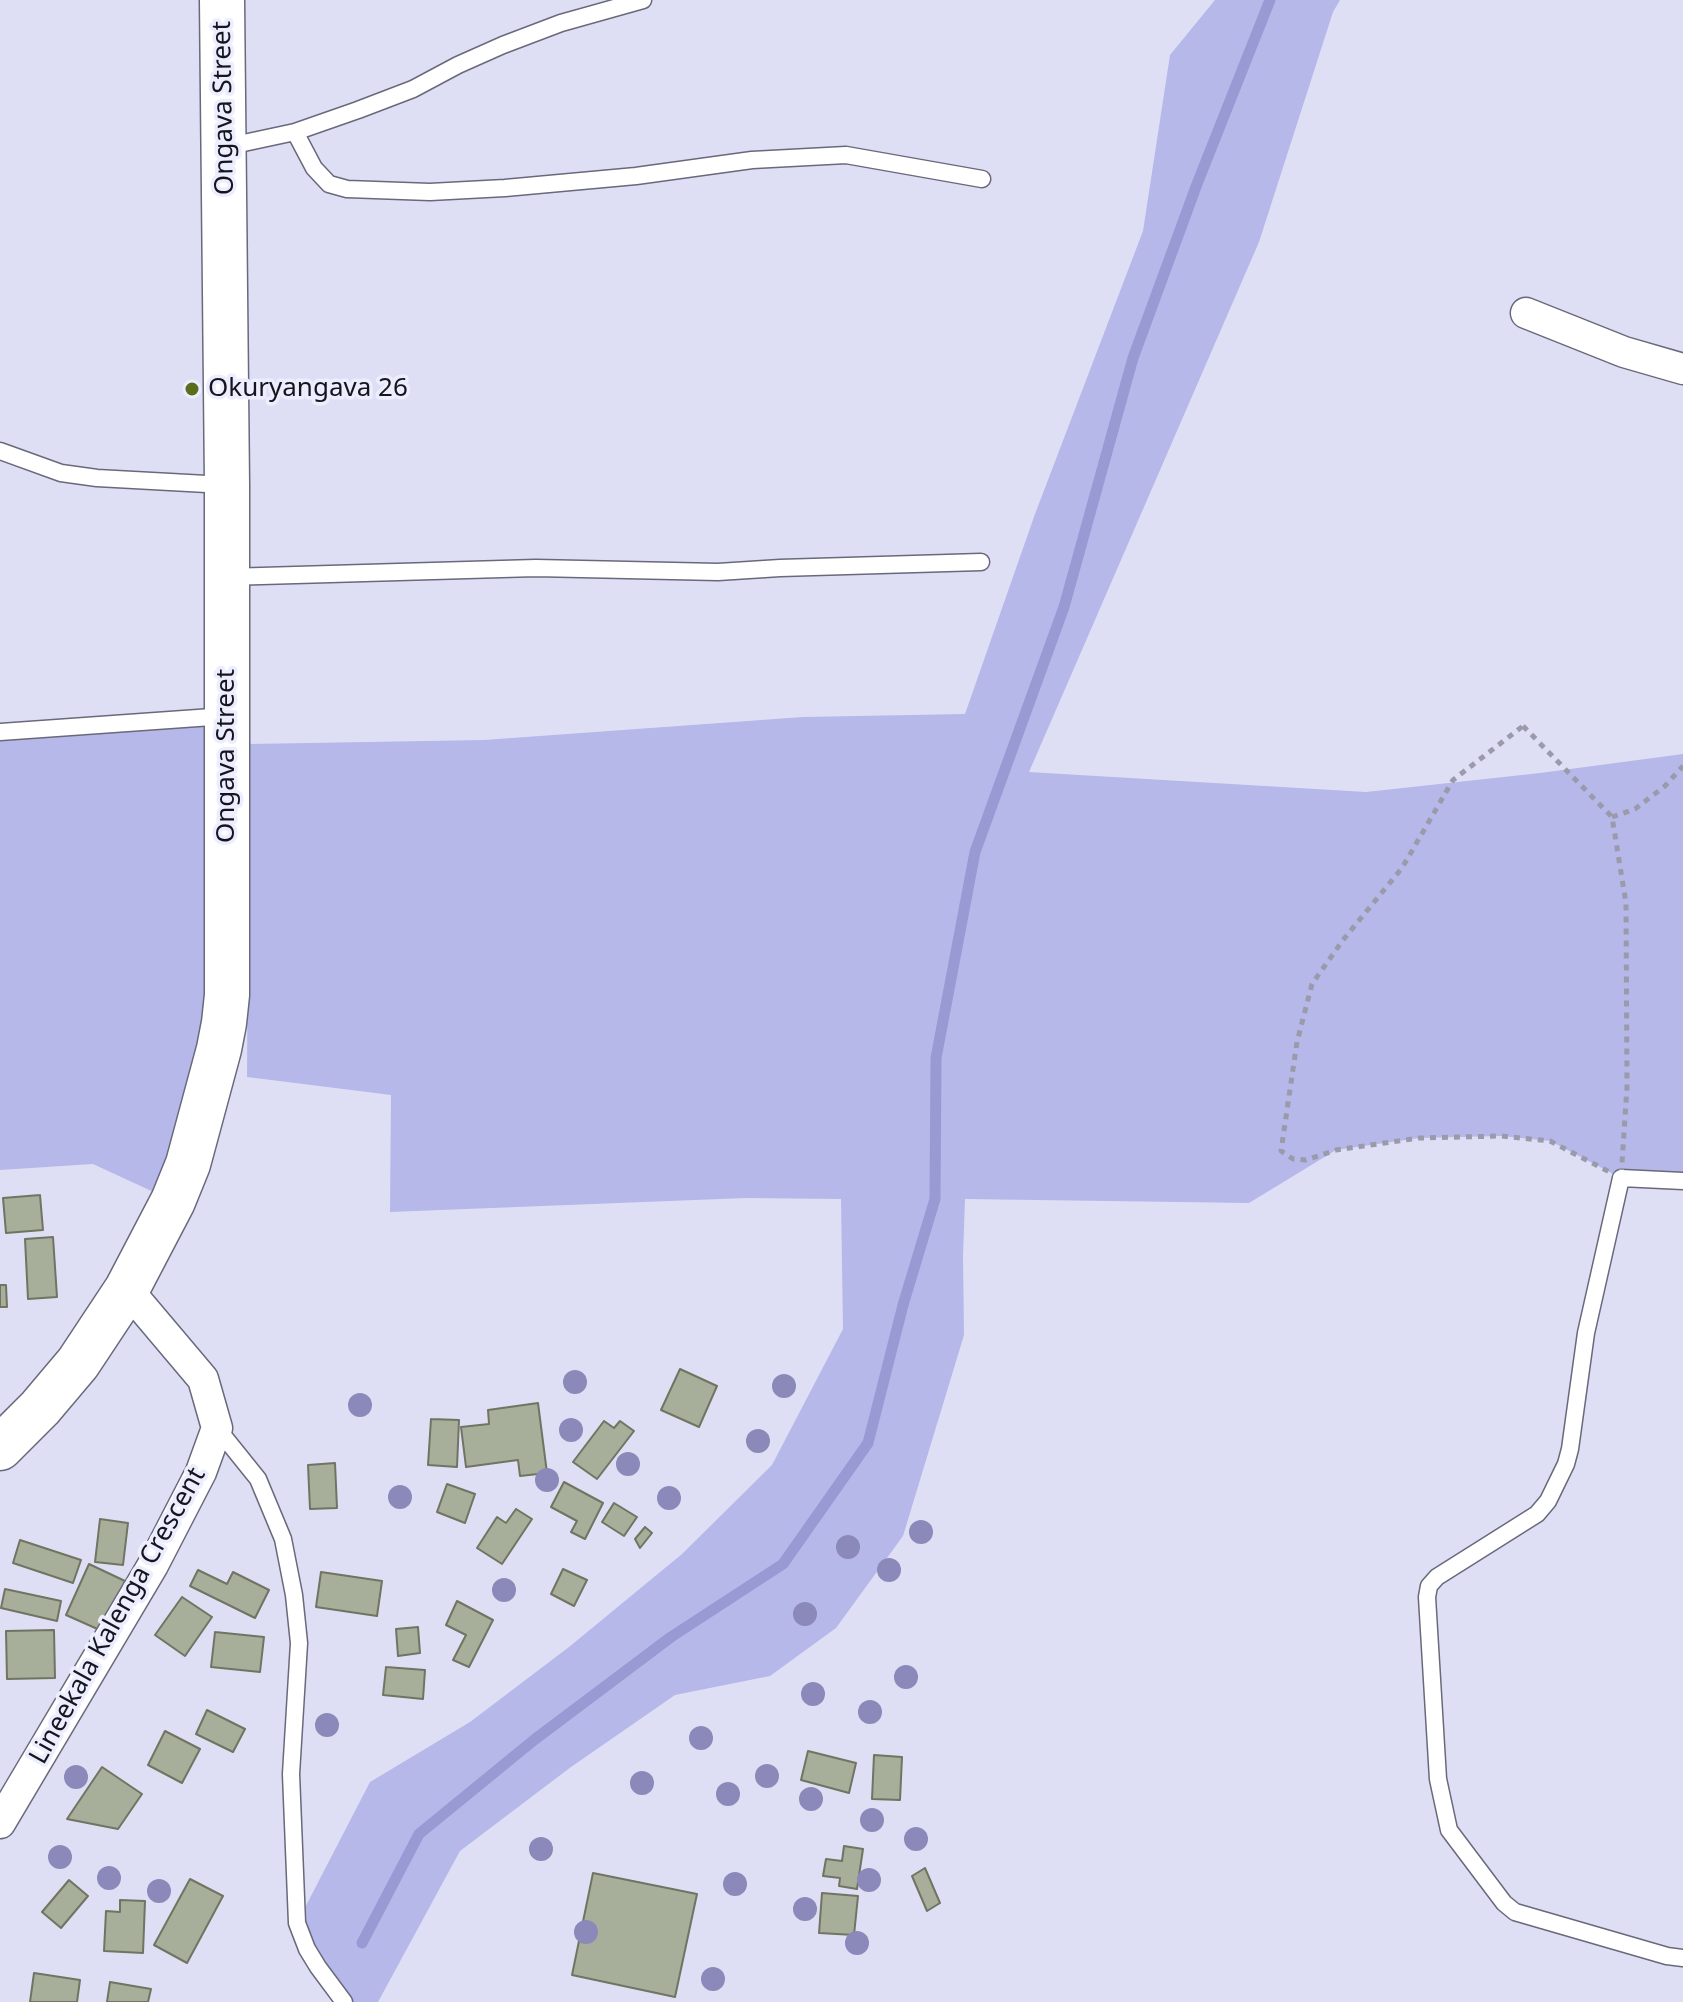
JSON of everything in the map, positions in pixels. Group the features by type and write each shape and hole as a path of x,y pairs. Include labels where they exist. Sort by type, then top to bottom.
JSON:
{"street":[{"name":"Ongava Street","path":"0,1448 40,1408 78,1363 127,1289 173,1201 188,1164 222,1036 227,995 227,485 222,0"},
{"path":"1526,313 1624,352 1683,369"},
{"path":"127,1289 203,1379 217,1428"},
{"name":"Lineekala Kalenga Crescent","path":"0,1823 153,1565 201,1472 217,1428"}],"lane":[{"path":"224,147 295,132 413,89 491,50 561,23 643,0"},
{"path":"295,132 314,168 329,184 347,189 430,192 505,188 636,176 752,160 846,155 982,179"},
{"path":"0,451 61,473 85,477 227,485"},
{"path":"226,577 536,568 718,572 981,562"},
{"path":"0,732 227,716"},
{"path":"1683,1181 1621,1178 1586,1333 1566,1464 1548,1501 1537,1514 1437,1577 1429,1586 1427,1597 1438,1779 1449,1830 1504,1903 1515,1912 1683,1958"},
{"path":"217,1428 258,1479 283,1539 299,1643 291,1774 297,1923 307,1949 344,2002"}],"path":[{"path":"1523,726 1612,817 1626,903 1627,1087 1621,1178 1550,1141 1501,1136 1419,1138 1336,1150 1306,1160 1293,1159 1281,1151 1297,1042 1312,984 1343,940 1402,868 1453,780 1523,726"},
{"path":"1612,817 1635,809 1665,786 1683,766"}],"shaded area":[{"path":"1215,0 1340,0 1333,12 1259,242 1029,772 1366,792 1683,754 1683,1181 1621,1178 1550,1141 1501,1136 1419,1138 1336,1150 1249,1203 965,1199 964,1335 903,1536 836,1628 770,1676 675,1695 571,1767 460,1851 378,2002 347,2002 297,1923 370,1782 470,1722 569,1647 682,1554 772,1465 843,1329 841,1199 746,1198 390,1212 391,1095 247,1077 249,744 484,740 803,717 965,714 1035,514 1143,231 1170,55"},
{"path":"227,716 227,995 173,1201 93,1164 0,1170 0,732"}],"building":[{"path":"40,1195 43,1230 6,1233 3,1198"},
{"path":"53,1237 57,1297 28,1299 25,1239"},
{"path":"0,1285 6,1285 7,1307 0,1307"},
{"path":"680,1369 717,1386 699,1427 661,1410"},
{"path":"538,1403 547,1473 520,1476 518,1460 466,1467 461,1427 489,1424 488,1410"},
{"path":"431,1419 459,1420 457,1467 428,1465"},
{"path":"604,1421 614,1428 620,1421 634,1431 597,1479 573,1462"},
{"path":"335,1463 337,1508 310,1509 308,1465"},
{"path":"564,1482 603,1503 585,1539 571,1532 577,1521 551,1507"},
{"path":"447,1484 475,1494 465,1523 437,1512"},
{"path":"614,1503 637,1517 624,1536 602,1522"},
{"path":"516,1509 532,1519 502,1564 477,1548 497,1517 506,1523"},
{"path":"100,1519 128,1523 123,1565 95,1562"},
{"path":"645,1527 652,1533 640,1548 635,1539"},
{"path":"20,1540 81,1560 73,1583 13,1563"},
{"path":"89,1564 125,1581 105,1625 111,1635 66,1615"},
{"path":"563,1569 587,1580 574,1606 551,1594"},
{"path":"198,1570 227,1584 233,1572 269,1590 255,1618 190,1586"},
{"path":"321,1572 382,1581 377,1616 316,1607"},
{"path":"5,1589 61,1601 57,1621 1,1608"},
{"path":"182,1597 212,1617 185,1656 155,1635"},
{"path":"457,1601 493,1620 469,1667 453,1660 466,1635 446,1625"},
{"path":"418,1627 420,1653 398,1656 396,1629"},
{"path":"54,1630 55,1678 7,1679 6,1631"},
{"path":"215,1632 264,1637 260,1672 211,1667"},
{"path":"386,1667 425,1670 423,1699 383,1695"},
{"path":"207,1710 245,1729 233,1752 196,1734"},
{"path":"165,1731 200,1749 182,1783 148,1765"},
{"path":"808,1751 856,1763 849,1793 801,1780"},
{"path":"874,1755 902,1757 900,1800 872,1799"},
{"path":"102,1767 142,1794 118,1829 67,1819"},
{"path":"844,1846 863,1849 857,1889 839,1886 840,1878 823,1876 826,1859 842,1861"},
{"path":"925,1868 940,1903 927,1911 912,1876"},
{"path":"593,1873 697,1894 675,1997 572,1975"},
{"path":"190,1879 223,1896 187,1963 154,1945"},
{"path":"69,1880 88,1896 61,1928 42,1912"},
{"path":"822,1893 858,1896 854,1935 819,1933"},
{"path":"120,1900 145,1901 143,1953 104,1951 106,1911 120,1912"},
{"path":"34,1973 80,1980 77,2002 30,2002"},
{"path":"110,1982 151,1989 148,2002 107,2002"}],"waterway":[{"path":"362,1943 419,1834 534,1740 671,1637 783,1564 868,1443 903,1305 935,1199 936,1058 975,852 1064,607 1133,358 1197,184 1270,0"}],"place":[{"name":"Okuryangava 26","path":"192,389"}]}
